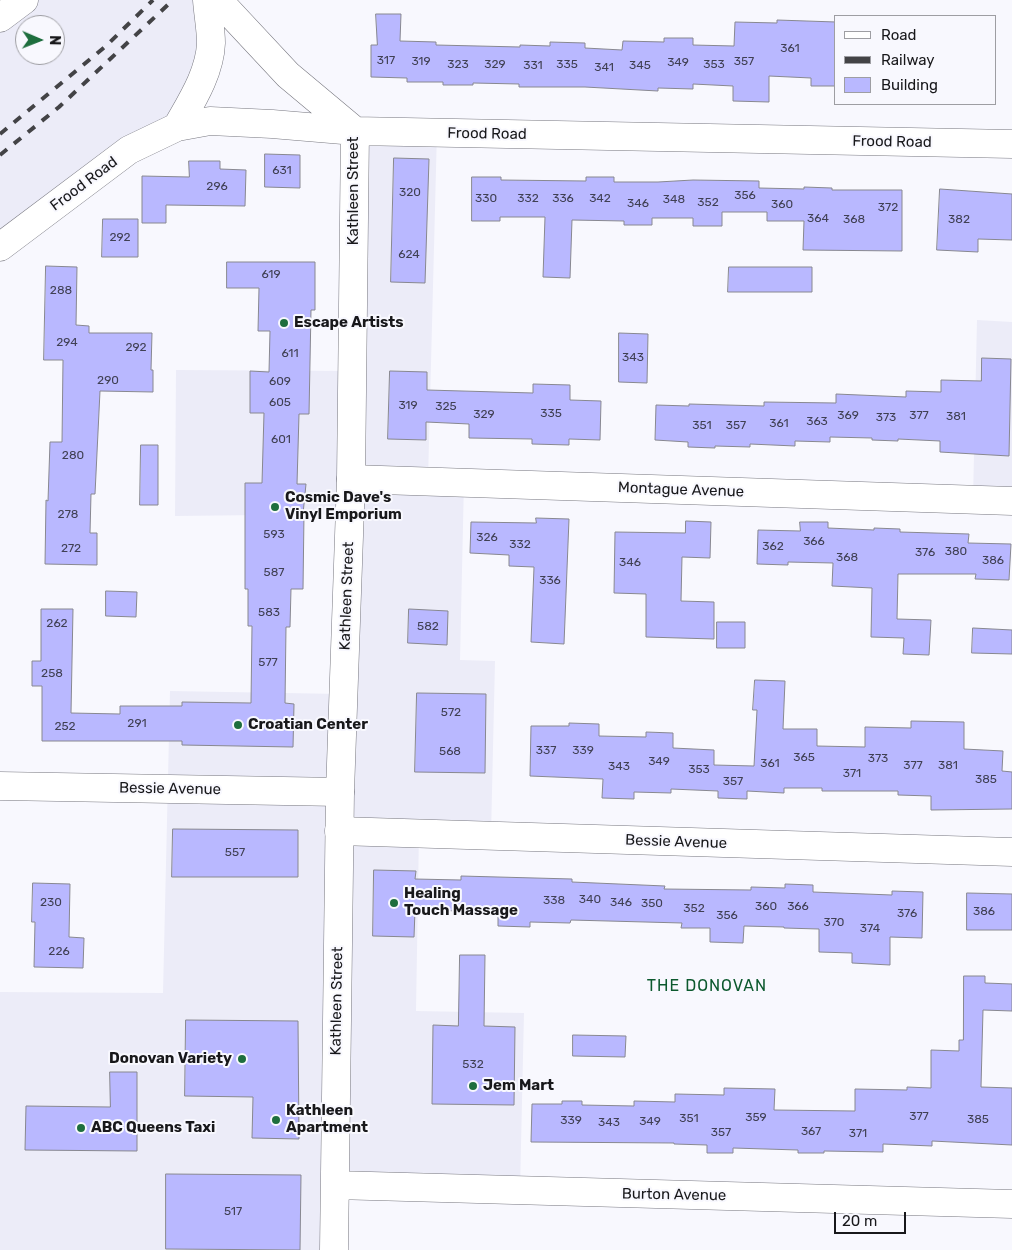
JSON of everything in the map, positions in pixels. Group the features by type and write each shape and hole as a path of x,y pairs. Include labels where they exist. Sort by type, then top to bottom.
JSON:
{"street":[{"path":"0,18 24,0"},
{"path":"177,127 193,100 205,69 211,45 207,0"},
{"name":"Kathleen Street","path":"218,0 288,75 355,131 351,479 339,831 334,1250"},
{"name":"Frood Road","path":"0,247 129,150 177,127 210,121 355,131 1012,144"},
{"name":"Montague Avenue","path":"351,479 1012,501"},
{"name":"Bessie Avenue","path":"0,786 340,792"},
{"name":"Bessie Avenue","path":"339,831 1012,852"},
{"name":"Burton Avenue","path":"335,1185 1012,1204"}],"shaded area":[{"path":"27,0 204,0 208,44 175,125 0,243 0,20"},
{"path":"437,131 428,480 464,481 460,660 495,661 491,835 419,832 416,1011 524,1013 520,1190 333,1184 330,1250 0,1250 0,992 163,993 170,691 341,694 347,514 175,516 176,370 350,371 352,135"},
{"path":"977,320 1012,322 1012,500 973,499"}],"building":[{"path":"376,14 401,14 400,41 436,42 436,45 520,47 520,45 550,46 550,42 585,43 585,48 622,50 623,41 664,42 664,38 693,38 693,45 734,46 735,22 777,23 777,20 834,22 834,86 811,86 811,78 769,76 769,102 733,101 733,86 693,84 693,89 658,88 658,91 585,87 519,87 519,84 473,83 473,85 443,85 443,82 407,82 407,78 371,77 371,45 377,45"},
{"path":"265,154 300,155 300,188 265,187"},
{"path":"394,158 429,159 425,283 391,282"},
{"path":"189,161 220,161 220,169 246,170 245,206 166,205 166,223 142,223 142,176 189,177"},
{"path":"472,177 501,177 501,180 586,181 586,177 614,177 614,182 759,181 759,188 804,189 804,187 832,188 832,190 902,190 902,251 803,250 804,221 767,221 767,212 722,212 722,226 693,226 693,218 652,218 652,225 624,225 624,221 572,220 570,278 543,277 545,217 500,217 500,221 472,221"},
{"path":"940,189 1012,194 1012,240 978,239 978,252 937,250"},
{"path":"103,219 138,219 138,257 102,257"},
{"path":"227,262 315,262 315,310 311,310 309,414 299,414 297,484 306,484 303,514 303,589 291,589 290,627 286,627 285,703 294,704 293,747 182,745 182,741 42,741 42,686 32,686 32,661 41,661 41,609 73,609 71,713 120,714 120,706 182,706 182,702 251,703 252,626 248,626 248,589 245,589 245,483 262,483 264,413 250,413 250,371 269,372 270,331 258,331 259,288 227,288"},
{"path":"46,266 77,267 76,325 89,326 89,333 152,333 151,370 153,370 153,392 100,391 95,494 91,494 90,533 97,533 97,565 45,564 46,500 48,501 50,442 62,442 63,360 44,360"},
{"path":"729,267 812,267 812,292 728,292"},
{"path":"619,333 648,334 647,383 619,382"},
{"path":"982,358 1011,359 1009,456 940,452 940,441 898,439 898,441 830,437 830,442 795,441 795,446 750,444 750,447 715,446 715,448 688,447 688,442 655,440 656,405 764,406 764,402 836,403 836,394 906,397 906,391 941,392 941,380 981,381"},
{"path":"390,371 427,372 427,390 533,393 533,384 570,385 570,400 601,401 600,440 569,439 569,445 532,444 532,439 469,438 469,424 426,422 426,440 388,439"},
{"path":"141,445 158,445 158,505 140,505"},
{"path":"536,518 569,519 564,644 531,642 534,567 509,566 509,555 470,553 471,522 536,523"},
{"path":"686,521 711,522 710,558 682,557 681,601 714,602 714,639 646,637 646,594 614,593 615,532 685,533"},
{"path":"800,522 828,522 828,528 900,529 900,532 969,534 968,543 1011,544 1009,580 975,579 976,574 898,574 897,619 931,620 929,655 903,654 904,638 871,637 872,588 832,586 833,563 788,562 788,565 757,564 758,530 800,531"},
{"path":"106,591 137,592 136,617 106,616"},
{"path":"409,609 448,611 447,645 408,643"},
{"path":"717,622 745,622 745,648 717,648"},
{"path":"973,628 1012,630 1012,654 972,653"},
{"path":"755,680 785,681 783,729 817,729 817,746 865,747 865,727 911,728 911,721 964,722 964,749 1003,751 1002,771 1012,772 1012,809 931,810 931,796 898,795 898,791 822,791 822,788 784,788 784,793 747,791 747,799 718,798 718,791 671,789 671,793 634,792 634,799 602,798 603,779 530,776 531,726 569,726 569,723 599,724 599,736 646,737 646,732 673,733 673,748 714,750 714,765 754,766 757,710 753,710"},
{"path":"417,693 486,694 485,773 415,772"},
{"path":"173,829 298,830 298,877 172,877"},
{"path":"374,870 416,871 415,879 461,880 461,876 572,879 572,882 665,886 664,889 751,890 751,887 785,888 785,884 813,885 813,892 892,895 892,891 923,892 922,938 890,937 890,965 852,963 852,953 819,952 819,929 784,927 744,926 743,943 710,942 710,928 681,928 682,923 571,920 570,923 530,922 530,927 498,926 498,915 461,914 461,911 415,910 414,937 373,936"},
{"path":"33,883 70,884 69,937 84,938 83,968 34,967 35,922 32,922"},
{"path":"967,893 1012,894 1012,930 967,930"},
{"path":"460,955 485,955 484,1026 515,1027 514,1105 432,1104 433,1025 458,1026"},
{"path":"964,976 985,976 985,983 1012,984 1012,1011 983,1010 981,1087 1012,1088 1012,1145 932,1141 932,1146 883,1144 883,1152 824,1151 824,1153 798,1153 798,1150 733,1148 733,1153 707,1153 707,1145 531,1142 532,1104 562,1104 562,1101 582,1101 582,1105 634,1106 634,1101 675,1102 675,1094 724,1095 724,1088 775,1089 774,1110 855,1111 855,1089 907,1090 907,1087 931,1088 931,1050 959,1051 959,1040 963,1040"},
{"name":"Donovan Variety","path":"186,1020 298,1021 299,1139 252,1138 253,1097 185,1096"},
{"path":"573,1035 626,1036 625,1057 573,1056"},
{"name":"ABC Queens Taxi","path":"110,1072 137,1072 137,1151 25,1150 26,1106 110,1107"},
{"path":"166,1174 301,1175 300,1250 166,1249"}],"railway":[{"path":"0,134 106,46 153,0"},
{"path":"0,155 59,107 173,0"}],"place":[{"name":"Escape Artists","path":"284,323"},
{"name":"Cosmic Dave's Vinyl Emporium","path":"275,507"},
{"name":"Croatian Center","path":"238,725"},
{"name":"Healing Touch Massage","path":"394,903"},
{"name":"Donovan Variety","path":"242,1059"},
{"name":"Jem Mart","path":"473,1086"},
{"name":"Kathleen Apartment","path":"276,1120"},
{"name":"ABC Queens Taxi","path":"81,1128"}],"district":[{"name":"THE DONOVAN","path":"707,986"}]}
